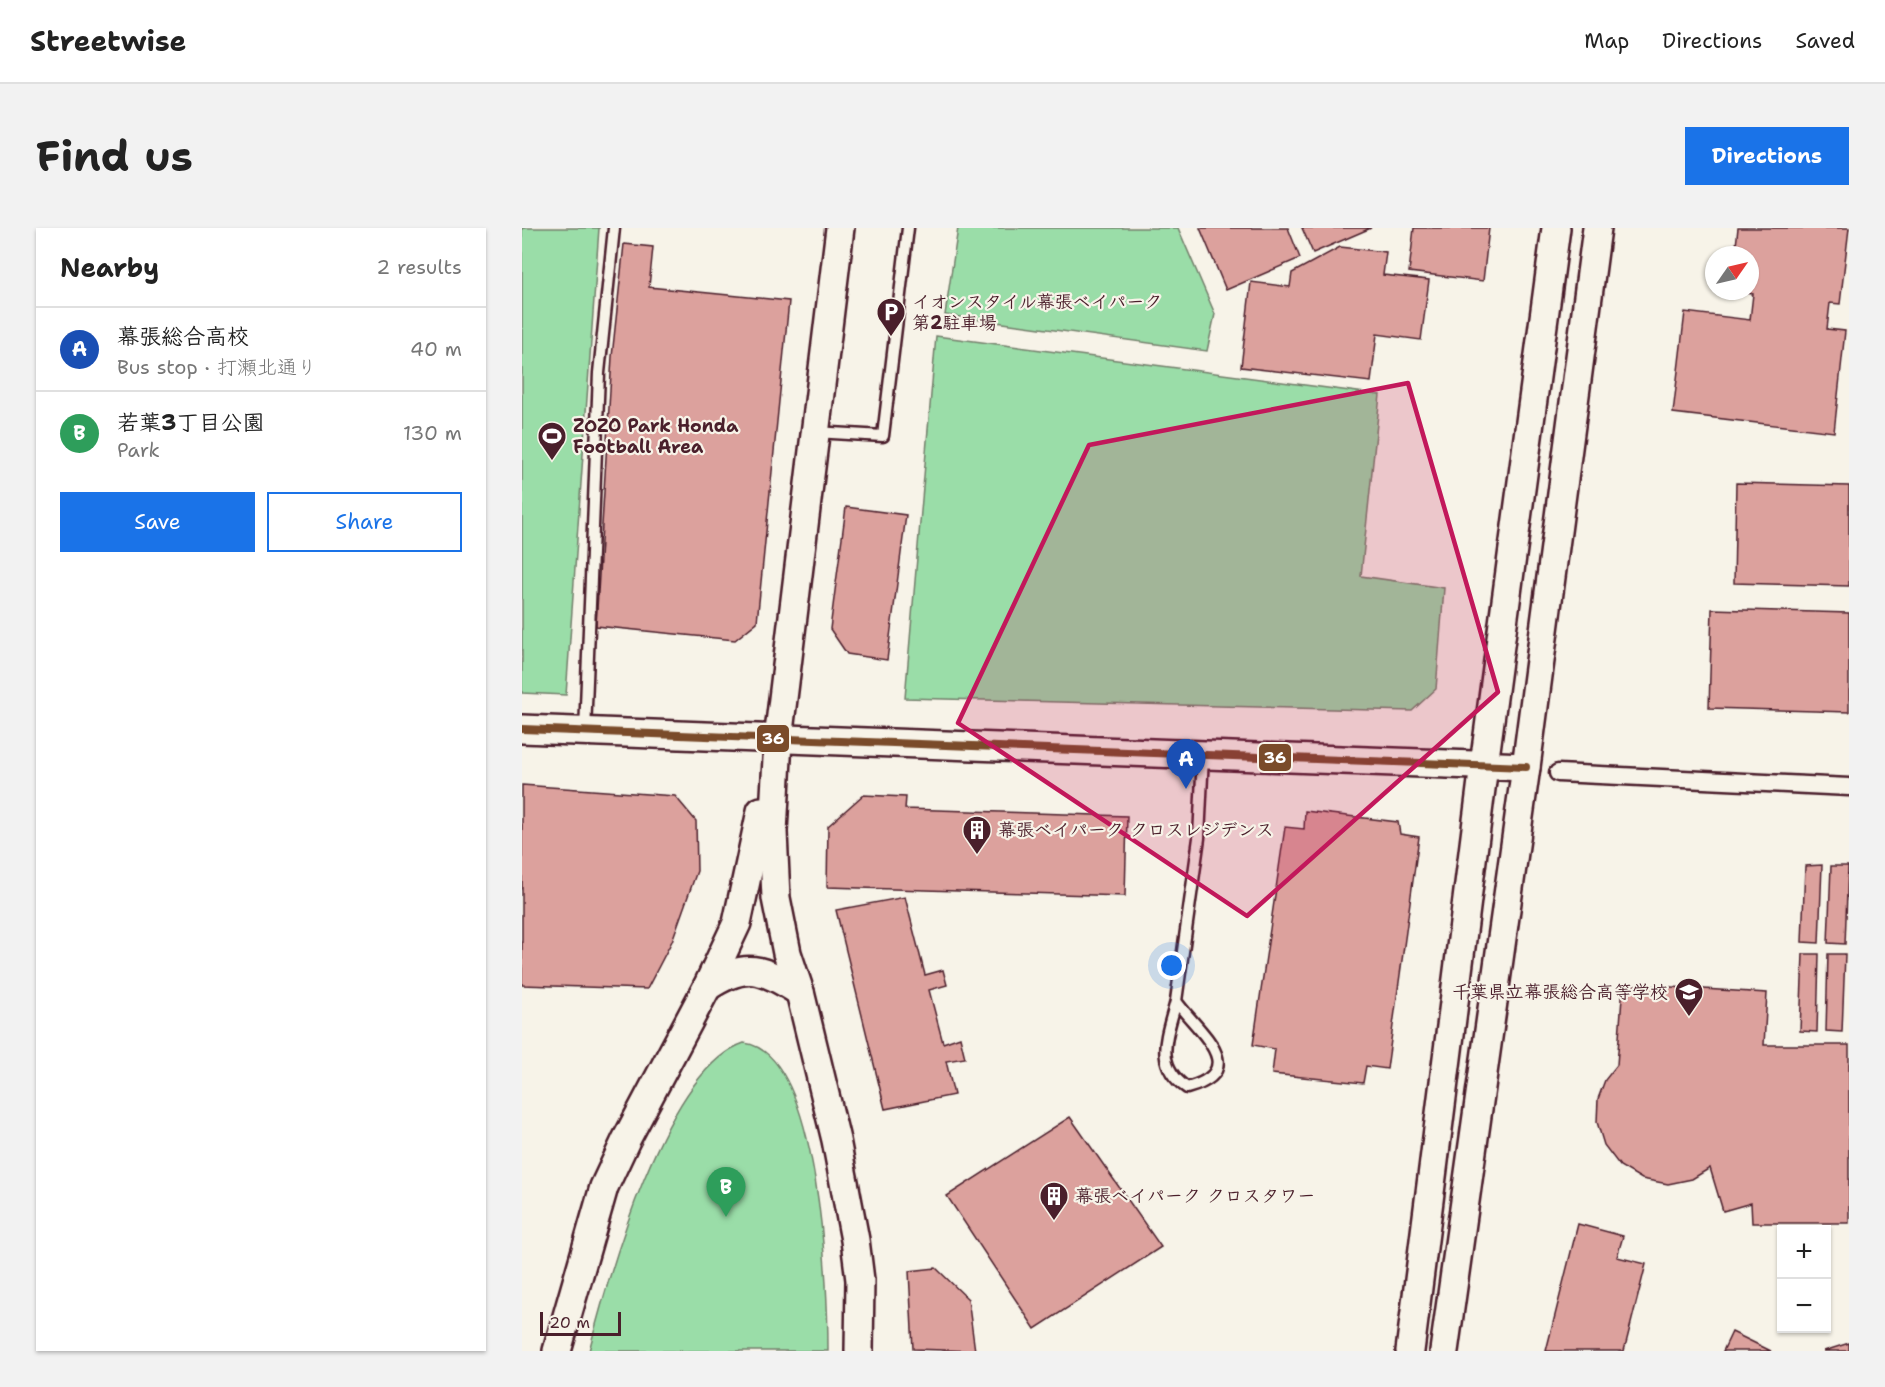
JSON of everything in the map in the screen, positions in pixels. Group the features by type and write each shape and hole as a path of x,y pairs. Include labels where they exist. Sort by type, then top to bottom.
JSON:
{"street":[{"path":"840,228 778,740 773,832 776,898 787,953 800,992 836,1140 855,1240 860,1280 859,1351"},
{"path":"1410,1351 1484,765 1556,228"},
{"path":"1444,1351 1526,767 1597,228"},
{"path":"522,729 1526,767"},
{"path":"558,1351 604,1187 626,1140 707,987 737,923 778,740"},
{"path":"1558,772 1849,787"},
{"path":"707,987 727,974 741,969 772,974 800,992"}],"lane":[{"path":"585,732 599,373 614,228"},
{"path":"815,432 884,436 908,228"},
{"path":"1176,1001 1212,1042 1219,1058 1214,1074 1203,1084 1187,1088 1175,1080 1166,1062 1165,1037 1176,1001 1199,838 1203,755"}],"highlighted area":[{"path":"1408,383 1498,692 1247,916 958,723 1089,445"}],"green space":[{"name":"ZOZO Park Honda Football Area","path":"522,228 599,228 566,695 522,693"},
{"path":"958,228 1178,228 1215,314 1207,351 945,315"},
{"path":"936,336 1380,395 1361,576 1444,588 1436,689 1412,711 905,698"},
{"path":"744,1043 770,1056 790,1086 804,1129 815,1178 822,1230 828,1351 589,1351 626,1227 644,1178 666,1132 689,1092 715,1061"}],"building":[{"path":"1200,228 1288,228 1300,258 1226,290"},
{"path":"1302,228 1371,228 1313,253"},
{"path":"1414,228 1489,228 1483,281 1409,272"},
{"path":"1738,228 1849,228 1840,304 1830,303 1827,329 1845,331 1834,432 1673,413 1685,312 1750,320 1752,300 1759,300 1759,246 1736,246"},
{"path":"624,244 653,247 649,287 789,301 757,622 735,640 596,626 612,357"},
{"path":"1340,247 1386,252 1383,275 1429,280 1421,340 1377,334 1371,382 1241,367 1251,282 1290,287 1292,273"},
{"path":"1736,483 1849,486 1849,586 1734,583"},
{"path":"846,507 906,515 887,660 847,654 830,629"},
{"path":"1712,609 1849,613 1849,712 1709,708"},
{"path":"522,785 675,796 696,821 697,871 672,941 647,989 522,985"},
{"name":"幕張ベイパーク クロスレジデンス","path":"863,795 906,797 905,809 1127,816 1125,896 827,887 828,826"},
{"path":"1305,811 1398,822 1400,834 1419,837 1387,1069 1366,1066 1363,1083 1272,1074 1275,1049 1253,1045 1285,827 1304,829"},
{"path":"1822,865 1819,943 1802,942 1805,866"},
{"path":"1831,866 1848,866 1845,944 1828,943"},
{"path":"905,897 925,975 943,970 947,985 929,990 943,1043 960,1037 965,1058 946,1061 954,1095 885,1109 836,910"},
{"path":"1803,954 1819,954 1817,1032 1800,1031"},
{"path":"1828,954 1845,954 1842,1032 1826,1031"},
{"path":"1623,984 1767,993 1764,1045 1849,1045 1849,1223 1752,1223 1751,1203 1723,1211 1710,1168 1692,1179 1668,1184 1642,1179 1620,1166 1604,1145 1597,1122 1598,1099 1605,1080 1617,1065"},
{"name":"幕張ベイパーク クロスタワー","path":"1070,1117 1161,1247 1035,1329 947,1196"},
{"path":"1578,1224 1623,1236 1617,1257 1646,1264 1624,1351 1546,1351"},
{"path":"936,1268 968,1299 975,1351 913,1349 909,1271"},
{"path":"1732,1332 1771,1351 1723,1351"},
{"path":"1849,1343 1849,1351 1824,1351"}],"transit line":[{"name":"36","path":"522,729 1526,767"}],"place":[{"name":"イオンスタイル幕張ベイパーク 第2駐車場","path":"891,338"},
{"name":"ZOZO Park Honda Football Area","path":"552,462"},
{"name":"幕張総合高校","path":"1186,789"},
{"name":"幕張ベイパーク クロスレジデンス","path":"977,856"},
{"name":"千葉県立幕張総合高等学校","path":"1689,1018"},
{"name":"若葉3丁目公園","path":"726,1217"},
{"name":"幕張ベイパーク クロスタワー","path":"1054,1222"}]}
